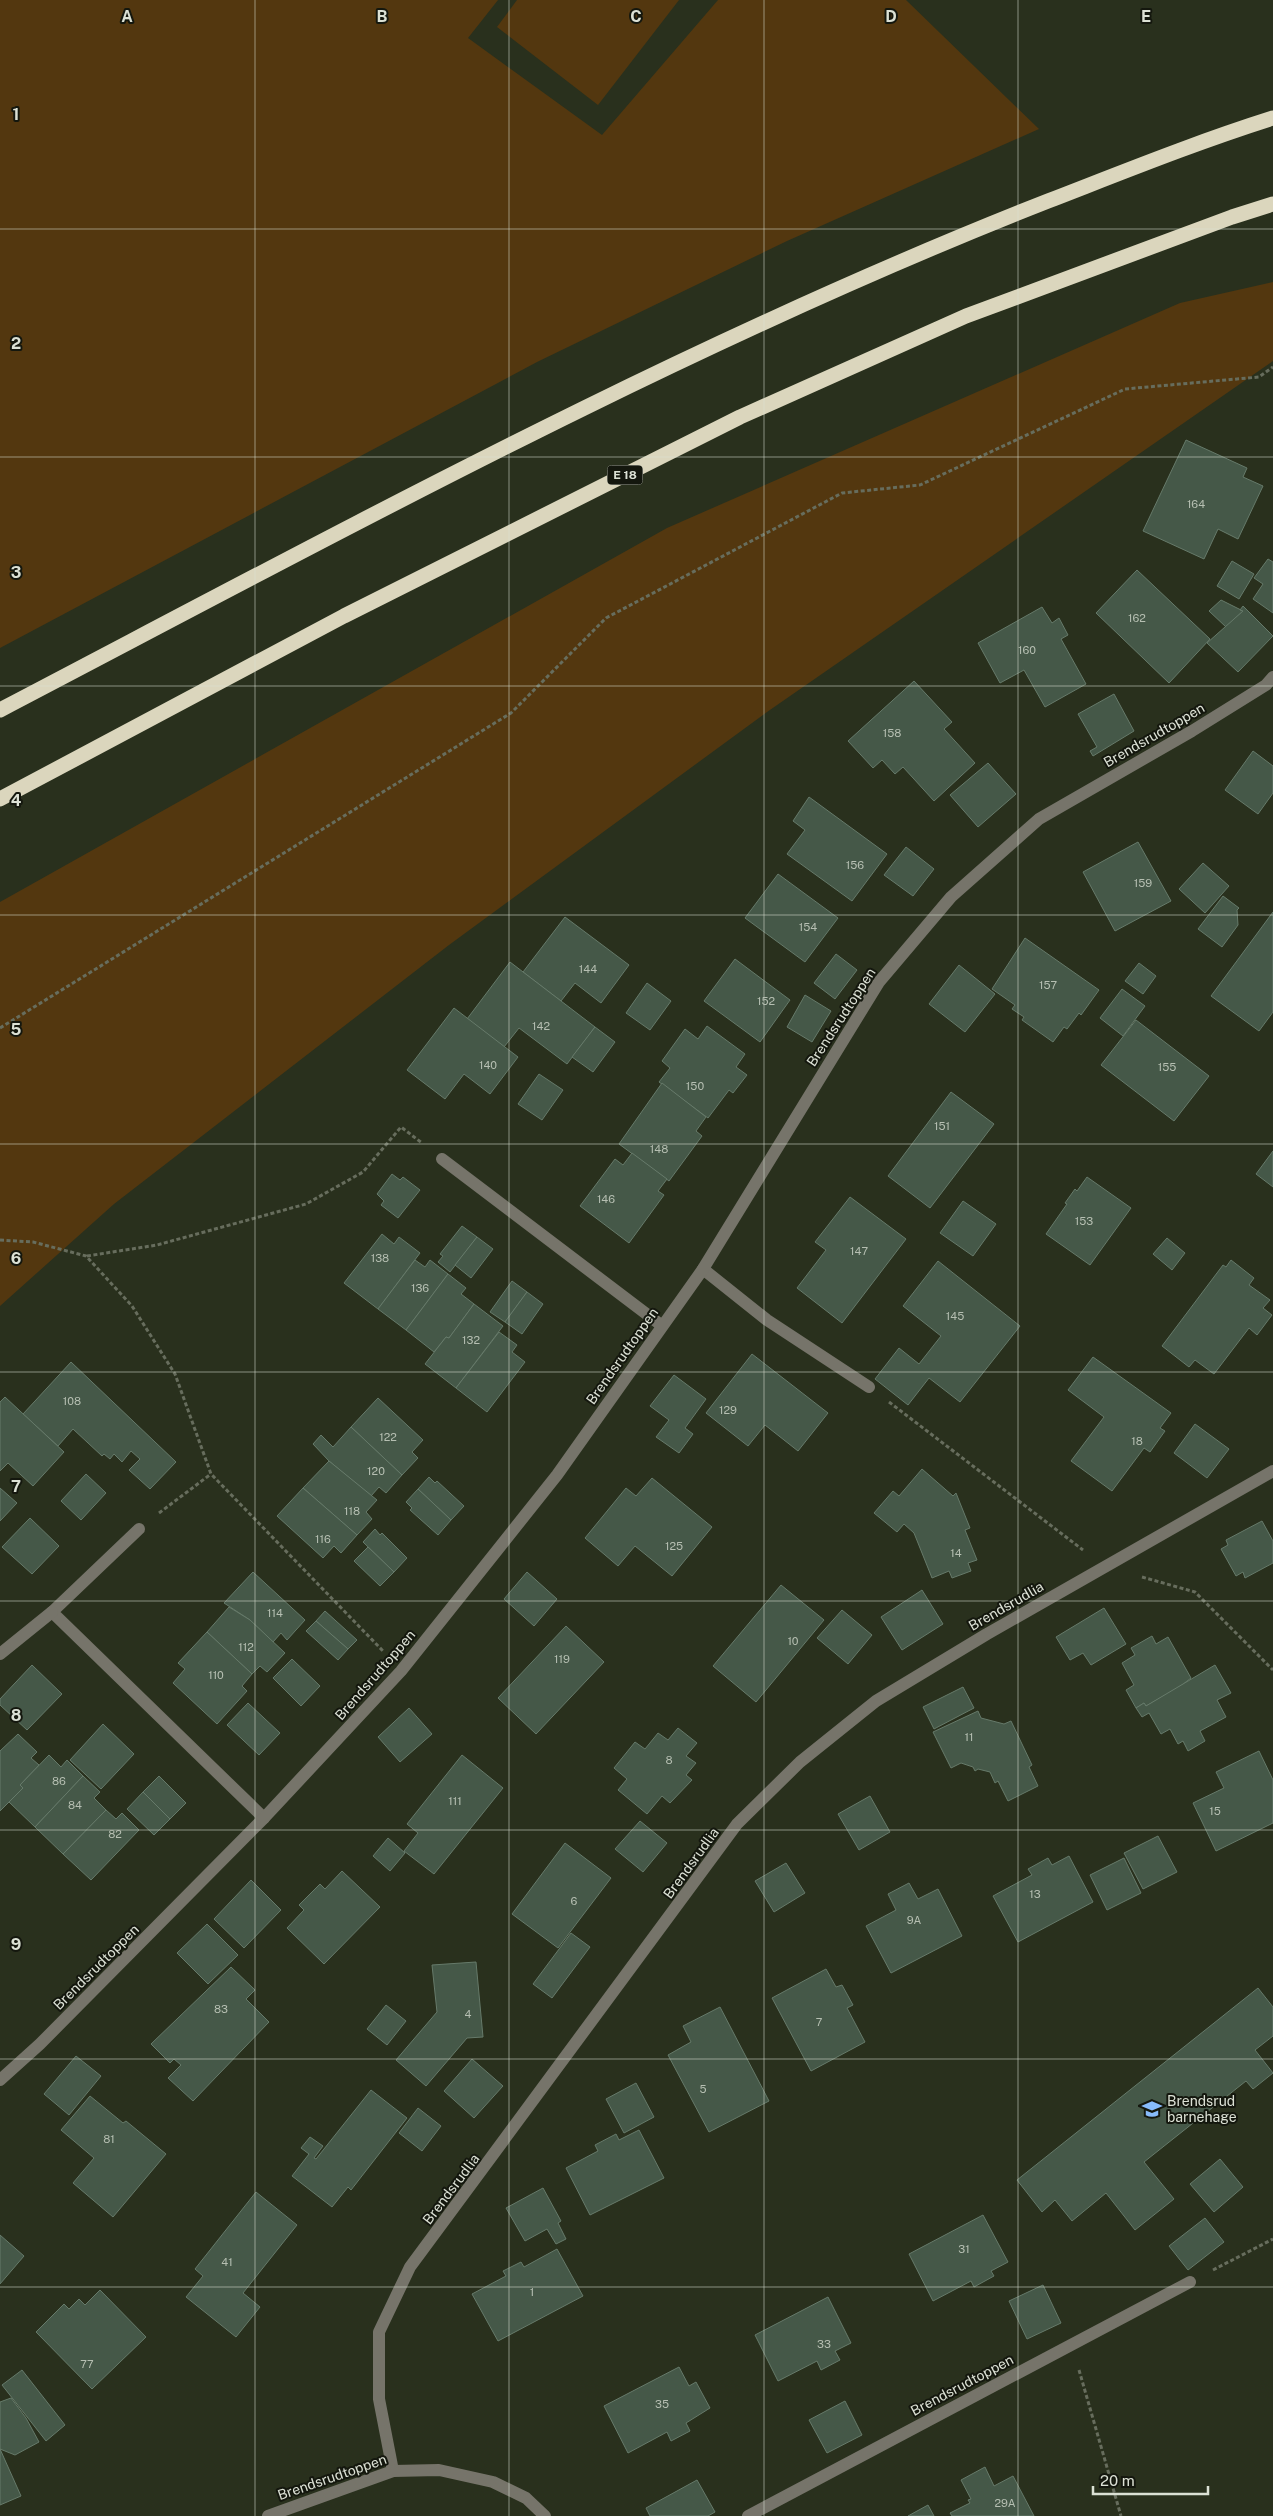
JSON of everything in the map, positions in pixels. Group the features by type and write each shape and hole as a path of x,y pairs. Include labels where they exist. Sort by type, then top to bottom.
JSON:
{"highway":[{"path":"0,710 323,541 703,349 932,247 1210,138 1273,118"},
{"name":"E 18","path":"0,799 344,616 740,417 966,316 1232,217 1273,204"}],"street":[{"name":"Brendsrudtoppen","path":"0,2080 40,2044 264,1818 401,1670 557,1475 661,1325 703,1269 879,982 951,897 1039,818 1192,731 1273,677"},
{"path":"442,1159 661,1325"},
{"path":"703,1269 767,1320 868,1387"},
{"name":"Brendsrudlia","path":"393,2471 379,2400 380,2332 410,2267 738,1824 800,1762 876,1701 1273,1471"},
{"path":"0,1654 52,1612 139,1529"},
{"path":"52,1612 264,1818"},
{"name":"Brendsrudtoppen","path":"748,2516 1071,2343 1190,2282"},
{"name":"Brendsrudtoppen","path":"268,2516 393,2471 439,2470 493,2482 526,2498 545,2516"}],"path":[{"path":"0,1028 511,713 606,618 842,493 920,485 1125,389 1259,377 1273,367"},
{"path":"0,1240 33,1242 86,1256 157,1246 306,1204 363,1172 401,1127 442,1159"},
{"path":"86,1256 132,1306 175,1374 211,1474 401,1670"},
{"path":"868,1387 944,1442 1105,1567 1195,1592 1273,1670"},
{"path":"139,1529 211,1474"},
{"path":"1190,2282 1273,2239"},
{"path":"1071,2343 1121,2516"}],"shaded area":[{"path":"0,0 498,0 468,38 602,135 718,0 906,0 1039,129 787,241 537,362 0,648"},
{"path":"517,0 679,0 598,105 497,27"},
{"path":"1273,282 1273,361 767,712 449,945 114,1204 0,1306 0,902 667,528 1180,303"}],"building":[{"path":"1186,440 1247,468 1243,477 1263,486 1238,539 1218,529 1204,559 1143,531"},
{"path":"1268,559 1273,562 1273,613 1253,599 1263,584 1254,578"},
{"path":"1232,561 1254,574 1239,599 1217,586"},
{"path":"1137,570 1210,639 1169,683 1096,613"},
{"path":"1221,600 1243,611 1226,627 1209,611"},
{"path":"1243,606 1273,636 1238,672 1207,643 1243,611 1240,610"},
{"path":"1042,607 1052,623 1059,618 1068,635 1061,639 1086,684 1045,707 1024,670 1000,683 978,643"},
{"path":"914,681 952,722 944,729 975,763 934,801 903,767 895,774 882,760 873,768 848,741"},
{"path":"1114,694 1134,731 1093,756 1090,751 1097,747 1078,714"},
{"path":"1253,751 1273,766 1273,793 1258,814 1225,790"},
{"path":"988,763 1016,794 978,827 950,795"},
{"path":"809,797 887,854 852,901 787,854 805,830 793,821"},
{"path":"1138,842 1171,901 1115,931 1083,872"},
{"path":"906,847 934,869 913,896 884,875"},
{"path":"1203,863 1229,886 1205,913 1179,889"},
{"path":"778,874 838,918 805,962 745,918"},
{"path":"1223,896 1239,908 1237,910 1238,925 1222,947 1198,929"},
{"path":"1273,912 1273,1012 1259,1031 1211,996"},
{"path":"565,917 629,965 601,1003 575,983 561,1001 523,972"},
{"path":"1025,938 1099,990 1081,1015 1079,1013 1067,1029 1064,1027 1053,1042 1022,1020 1024,1017 1012,1009 1015,1005 992,989"},
{"path":"836,954 857,970 835,999 814,983"},
{"path":"735,959 790,1000 760,1042 704,1001"},
{"path":"510,962 595,1027 567,1064 519,1028 504,1047 467,1019"},
{"path":"1139,963 1156,976 1143,994 1125,981"},
{"path":"959,965 995,994 965,1032 929,1004"},
{"path":"647,983 671,1001 650,1030 626,1013"},
{"path":"1122,989 1145,1006 1123,1036 1100,1018"},
{"path":"805,995 831,1011 812,1042 787,1027"},
{"path":"454,1008 518,1057 490,1094 464,1074 445,1099 407,1070"},
{"path":"1136,1020 1209,1076 1174,1121 1101,1065"},
{"path":"707,1026 745,1054 736,1067 747,1075 733,1093 729,1090 708,1118 659,1082 670,1068 662,1061 685,1029 698,1039"},
{"path":"595,1027 615,1042 593,1072 572,1057"},
{"path":"539,1074 563,1090 542,1120 518,1104"},
{"path":"662,1083 706,1117 696,1131 702,1136 669,1181 619,1144"},
{"path":"951,1092 994,1124 930,1208 888,1176"},
{"path":"1273,1151 1273,1187 1256,1174"},
{"path":"632,1153 667,1179 658,1191 664,1195 629,1243 580,1206 615,1159 623,1165"},
{"path":"392,1174 400,1180 403,1177 420,1190 398,1218 381,1205 384,1201 377,1194"},
{"path":"1087,1177 1131,1208 1090,1265 1046,1234 1075,1189 1077,1191"},
{"path":"850,1197 906,1239 842,1323 797,1288 826,1250 815,1242"},
{"path":"963,1201 996,1224 973,1256 940,1233"},
{"path":"462,1226 477,1237 450,1272 438,1262 443,1256 440,1254"},
{"path":"382,1234 394,1244 399,1237 420,1253 378,1309 344,1283"},
{"path":"477,1237 493,1249 471,1278 455,1265"},
{"path":"1167,1238 1185,1253 1172,1270 1153,1254"},
{"path":"415,1260 425,1267 430,1260 448,1274 406,1330 378,1309"},
{"path":"1231,1260 1254,1278 1249,1285 1270,1300 1263,1308 1272,1315 1257,1335 1249,1328 1214,1374 1195,1360 1189,1367 1162,1346 1223,1265 1226,1267"},
{"path":"938,1261 1020,1326 960,1402 929,1378 908,1405 875,1379 899,1348 919,1364 941,1336 903,1306"},
{"path":"448,1274 466,1288 461,1294 474,1304 449,1338 446,1337 434,1352 406,1330"},
{"path":"512,1281 527,1292 505,1322 490,1312"},
{"path":"527,1292 543,1304 522,1334 505,1322"},
{"path":"474,1304 503,1326 456,1388 425,1364 446,1337 449,1338"},
{"path":"499,1332 517,1345 512,1352 525,1362 487,1412 456,1388"},
{"path":"752,1354 828,1413 798,1451 765,1425 748,1446 706,1413"},
{"path":"1093,1357 1171,1413 1160,1428 1165,1431 1150,1452 1144,1448 1112,1491 1071,1461 1104,1417 1068,1390"},
{"path":"71,1362 176,1462 150,1489 129,1470 140,1459 131,1451 122,1462 114,1454 110,1459 104,1454 102,1456 73,1429 58,1446 23,1414"},
{"path":"674,1375 706,1399 685,1428 693,1434 679,1453 656,1437 669,1420 650,1406"},
{"path":"5,1397 64,1452 33,1486 8,1463 0,1471 0,1402"},
{"path":"378,1398 423,1440 412,1452 418,1458 402,1475 351,1427"},
{"path":"1195,1424 1229,1449 1207,1478 1174,1453"},
{"path":"351,1427 402,1475 386,1493 379,1487 371,1496 329,1461 313,1444 321,1435 333,1447"},
{"path":"329,1461 377,1500 366,1512 372,1519 357,1535 303,1488"},
{"path":"922,1469 953,1496 956,1493 970,1528 965,1530 977,1560 968,1563 971,1571 952,1578 949,1571 932,1578 914,1533 904,1524 897,1532 874,1513 893,1491 899,1496"},
{"path":"86,1474 106,1493 81,1520 61,1501"},
{"path":"429,1477 435,1483 437,1481 464,1506 451,1520 418,1489"},
{"path":"652,1478 712,1527 672,1576 635,1546 618,1566 585,1538 626,1488 636,1496"},
{"path":"0,1488 17,1503 0,1521"},
{"path":"303,1488 357,1535 341,1553 334,1546 323,1558 277,1516"},
{"path":"418,1489 451,1520 438,1535 410,1510 412,1508 406,1502"},
{"path":"30,1518 59,1546 32,1574 2,1547"},
{"path":"1262,1521 1273,1541 1273,1563 1245,1578 1243,1572 1236,1576 1221,1549 1228,1545 1226,1540"},
{"path":"375,1529 380,1535 382,1533 407,1558 394,1572 363,1542"},
{"path":"368,1547 394,1572 380,1586 354,1561"},
{"path":"253,1572 305,1620 287,1640 281,1633 273,1642 250,1620 224,1603"},
{"path":"527,1572 557,1599 534,1626 504,1599"},
{"path":"781,1585 824,1620 756,1702 713,1666"},
{"path":"922,1590 943,1624 902,1650 881,1617"},
{"path":"229,1607 250,1620 285,1653 267,1672 260,1666 252,1674 207,1632"},
{"path":"1104,1608 1126,1644 1091,1665 1083,1653 1070,1660 1056,1637"},
{"path":"842,1610 872,1635 848,1664 817,1638"},
{"path":"325,1611 357,1640 348,1649 316,1621"},
{"path":"316,1621 348,1649 338,1660 306,1631"},
{"path":"566,1626 604,1662 536,1734 498,1698"},
{"path":"207,1632 252,1674 242,1686 247,1691 217,1724 173,1683 185,1669 178,1663"},
{"path":"1152,1636 1156,1644 1168,1637 1191,1678 1178,1688 1146,1706 1144,1703 1136,1708 1126,1690 1134,1685 1122,1663 1135,1655 1131,1648"},
{"path":"292,1659 320,1686 301,1706 273,1678"},
{"path":"32,1665 62,1694 27,1730 0,1705 0,1699"},
{"path":"1215,1665 1231,1693 1217,1700 1226,1717 1200,1731 1205,1741 1188,1751 1183,1741 1178,1744 1170,1729 1161,1734 1149,1713 1142,1717 1136,1708 1144,1703 1146,1706"},
{"path":"963,1687 974,1708 934,1729 923,1707"},
{"path":"248,1703 280,1733 259,1755 227,1725"},
{"path":"409,1708 432,1734 400,1762 378,1737"},
{"path":"978,1711 981,1718 1004,1724 1011,1721 1032,1765 1029,1767 1038,1786 1008,1801 998,1781 995,1783 990,1772 978,1769 975,1771 973,1767 961,1763 951,1768 933,1732"},
{"path":"103,1724 134,1754 101,1789 70,1760"},
{"path":"678,1728 697,1743 686,1756 696,1763 686,1775 692,1780 670,1803 662,1796 647,1814 618,1790 627,1779 614,1768 635,1742 645,1749 658,1733 668,1740"},
{"path":"18,1734 37,1752 31,1758 39,1765 20,1785 23,1788 0,1811 0,1751"},
{"path":"1259,1751 1273,1780 1273,1823 1216,1851 1193,1803 1224,1788 1216,1772"},
{"path":"49,1755 61,1767 67,1760 83,1776 35,1827 9,1802 23,1788 20,1785"},
{"path":"462,1755 503,1788 434,1874 404,1851 418,1833 407,1824"},
{"path":"83,1776 100,1792 94,1798 106,1810 63,1854 35,1827"},
{"path":"159,1776 186,1803 170,1819 143,1792"},
{"path":"143,1792 170,1819 154,1835 127,1809"},
{"path":"870,1796 890,1832 859,1850 838,1814"},
{"path":"106,1810 116,1819 122,1813 139,1830 91,1880 63,1854"},
{"path":"640,1821 667,1843 643,1872 615,1849"},
{"path":"1158,1836 1177,1872 1143,1889 1124,1853"},
{"path":"388,1838 405,1853 390,1871 373,1856"},
{"path":"565,1843 611,1878 558,1948 512,1914"},
{"path":"1069,1856 1093,1902 1018,1942 993,1896 1032,1875 1028,1869 1048,1858 1052,1865"},
{"path":"1124,1858 1141,1893 1107,1910 1090,1875"},
{"path":"786,1863 805,1893 774,1912 755,1881"},
{"path":"342,1871 380,1907 324,1964 287,1928 304,1910 299,1905 320,1884 325,1889"},
{"path":"251,1880 281,1910 244,1948 214,1919"},
{"path":"909,1883 918,1899 938,1889 962,1936 891,1973 866,1926 896,1910 888,1894"},
{"path":"207,1924 238,1955 208,1984 177,1953"},
{"path":"571,1933 590,1947 552,1998 533,1984"},
{"path":"476,1962 483,2037 467,2038 426,2086 396,2060 437,2012 432,1965"},
{"path":"231,1967 255,1990 246,1999 269,2022 193,2101 168,2078 181,2065 174,2059 170,2063 151,2044"},
{"path":"826,1969 836,1987 842,1985 853,2005 847,2008 865,2042 811,2071 772,1998"},
{"path":"1258,1988 1273,2007 1273,2036 1255,2050 1273,2073 1253,2089 1246,2081 1144,2162 1174,2199 1135,2230 1106,2193 1072,2221 1055,2200 1042,2212 1017,2180"},
{"path":"386,2005 406,2021 387,2045 367,2029"},
{"path":"720,2007 769,2101 709,2132 668,2055 691,2042 683,2026"},
{"path":"76,2056 101,2076 69,2115 44,2094"},
{"path":"472,2059 503,2086 474,2118 444,2091"},
{"path":"636,2083 654,2117 624,2133 606,2099"},
{"path":"371,2090 407,2118 351,2190 348,2187 332,2207 292,2176 309,2154 301,2148 310,2137 323,2146 314,2158 316,2159"},
{"path":"90,2096 123,2123 126,2121 166,2154 113,2217 73,2183 94,2158 61,2130"},
{"path":"418,2108 441,2126 422,2151 399,2133"},
{"path":"639,2130 664,2178 590,2215 566,2168 598,2151 595,2145 616,2134 619,2140"},
{"path":"1220,2159 1243,2187 1214,2212 1190,2184"},
{"path":"543,2188 561,2221 558,2223 566,2239 556,2244 547,2229 525,2241 506,2208"},
{"path":"256,2192 297,2225 243,2293 260,2307 236,2337 186,2297 203,2276 195,2269"},
{"path":"983,2215 1008,2262 991,2271 994,2276 974,2287 971,2281 933,2301 909,2254"},
{"path":"1205,2218 1224,2242 1188,2270 1169,2246"},
{"path":"0,2235 24,2256 0,2284"},
{"path":"557,2249 583,2296 498,2341 472,2294 506,2276 503,2271 521,2262 524,2267"},
{"path":"1043,2285 1061,2323 1027,2339 1009,2301"},
{"path":"100,2290 146,2337 92,2389 36,2332 64,2304 69,2309 79,2299 85,2305"},
{"path":"828,2297 851,2343 835,2351 840,2360 821,2370 817,2361 778,2381 755,2335"},
{"path":"679,2367 689,2386 696,2382 710,2408 686,2423 690,2431 671,2441 667,2432 628,2453 604,2406"},
{"path":"22,2370 65,2425 46,2441 2,2385"},
{"path":"11,2398 26,2418 39,2442 15,2455 0,2449 0,2402"},
{"path":"845,2401 862,2435 827,2453 809,2420"},
{"path":"0,2449 21,2496 0,2505"},
{"path":"985,2467 994,2486 1013,2476 1034,2516 952,2516 950,2513 970,2503 968,2500 971,2499 961,2480"},
{"path":"697,2480 715,2512 708,2516 650,2516 646,2508"},
{"path":"928,2505 934,2516 908,2516"}],"place":[{"name":"Brendsrud barnehage","path":"1152,2109"}]}
